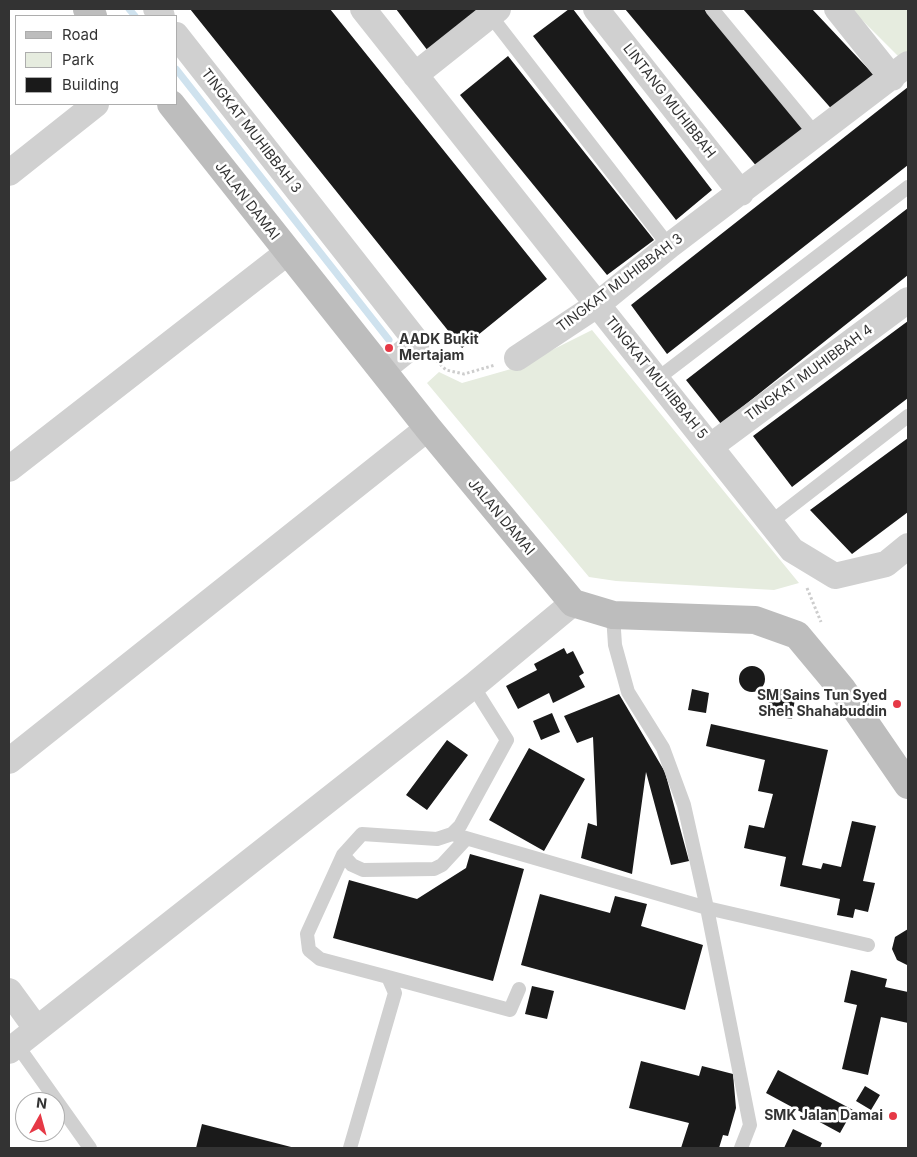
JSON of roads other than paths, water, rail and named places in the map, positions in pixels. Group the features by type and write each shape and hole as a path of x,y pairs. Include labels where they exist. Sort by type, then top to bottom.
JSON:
{"main road":[{"name":"JALAN DAMAI","path":"172,105 428,428 573,603"},
{"path":"573,603 614,615 755,620 797,635 842,689 908,785"}],"street":[{"name":"TINGKAT MUHIBBAH 5","path":"363,9 792,550 835,576 886,564 908,546"},
{"name":"LINTANG MUHIBBAH","path":"596,9 741,193"},
{"path":"837,9 900,71"},
{"path":"415,75 494,12"},
{"name":"TINGKAT MUHIBBAH 3","path":"178,38 417,342 382,370"},
{"name":"TINGKAT MUHIBBAH 3","path":"517,358 597,305 670,246 900,71"},
{"path":"9,173 95,105"},
{"path":"9,469 288,252"},
{"name":"TINGKAT MUHIBBAH 4","path":"711,446 908,300"},
{"path":"9,761 428,428"},
{"path":"13,1048 473,686 573,603"},
{"path":"9,991 36,1028"}],"lane":[{"path":"712,9 816,134"},
{"path":"494,12 670,246"},
{"path":"657,379 908,187"},
{"path":"771,522 908,416"},
{"path":"614,615 615,645 628,692 663,748 684,805 707,908 750,1125 741,1148"},
{"path":"473,686 507,740 460,826 452,834 437,839 362,834 343,855 307,934 309,950 320,959 510,1010 519,989"},
{"path":"452,834 707,908 868,945"},
{"path":"343,855 352,865 363,870 434,869 442,865 466,839"},
{"path":"350,1148 394,993 388,977"},
{"path":"13,1048 90,1148"}],"waterway":[{"path":"129,9 134,15"},
{"path":"178,72 389,340"}],"place":[{"name":"AADK Bukit Mertajam","path":"389,348"},
{"name":"SM Sains Tun Syed Sheh Shahabuddin","path":"897,704"},
{"name":"SMK Jalan Damai","path":"893,1116"}]}
